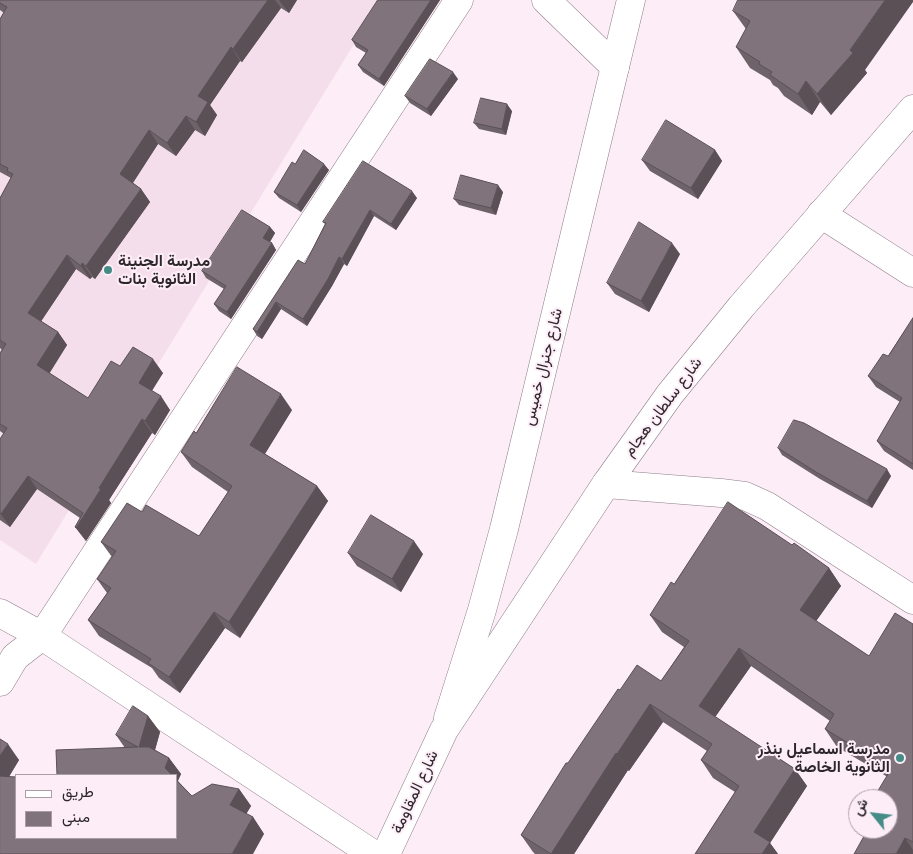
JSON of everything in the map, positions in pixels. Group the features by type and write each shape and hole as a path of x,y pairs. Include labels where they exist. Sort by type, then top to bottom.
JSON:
{"main road":[{"path":"0,682 15,657 42,636 459,0"},
{"path":"546,0 615,67"},
{"name":"شارع جنرال خميس","path":"444,730 482,610 504,528 630,0"},
{"name":"شارع سلطان هجام","path":"444,730 606,484 670,394 821,214 913,109"},
{"path":"821,214 913,273"},
{"path":"606,484 745,496 767,506 913,600"},
{"path":"0,613 42,636 373,854"},
{"name":"شارع المقاومة","path":"386,854 444,730"}],"shaded area":[{"name":"مدرسة الجنينة الثانوية بنات","path":"0,0 381,0 36,564 0,540"}],"building":[{"path":"0,0 268,0 233,49 231,47 198,96 208,102 196,122 186,116 167,143 149,130 120,174 141,189 86,266 82,263 81,266 67,255 28,313 58,332 37,365 88,398 111,361 120,366 133,347 153,359 139,383 161,396 145,421 142,419 76,528 83,513 28,476 0,513 0,439 7,428 0,424 0,353 6,344 0,340 0,198 13,174 7,171 8,168 0,164 0,19 7,7 0,3"},
{"path":"378,0 431,0 379,79 358,65 368,50 352,40"},
{"path":"738,0 885,0 850,50 853,53 817,94 806,81 798,94 770,75 772,72 759,64 760,62 736,47 750,21 733,11"},
{"path":"430,59 453,72 427,109 405,96"},
{"path":"481,98 507,104 502,129 474,123"},
{"path":"666,120 715,150 691,188 642,160"},
{"path":"304,150 324,164 297,205 274,192 292,162 295,164"},
{"path":"363,161 412,191 391,224 370,210 342,259 339,257 328,279 303,319 276,302 257,332 253,329 298,260 305,264 326,223 323,222"},
{"path":"461,175 498,185 491,208 454,199"},
{"path":"242,210 270,227 263,238 272,243 227,312 214,304 226,286 202,271"},
{"path":"639,222 672,243 641,301 607,283"},
{"path":"913,318 913,464 877,441 902,398 868,376 883,354 888,356"},
{"path":"237,367 281,394 250,445 317,486 229,622 214,612 169,677 148,663 151,659 88,620 111,588 97,579 116,551 101,542 127,503 142,512 146,505 199,536 232,486 181,452 194,431 196,433"},
{"path":"794,420 804,423 887,469 867,501 778,448"},
{"path":"728,502 792,545 794,543 829,568 800,610 869,656 895,613 913,624 913,842 905,838 896,854 854,854 862,839 898,839 898,789 879,789 891,769 825,729 834,714 739,648 699,706 795,769 754,832 770,842 762,854 695,854 739,786 701,760 712,744 650,704 551,854 521,835 566,763 568,763 618,689 620,690 637,665 661,681 689,641 650,615 671,582 674,584"},
{"path":"371,515 414,541 392,579 348,553"},
{"path":"133,706 148,716 139,747 149,747 169,758 165,768 171,774 57,774 56,750 138,747 116,735"},
{"path":"0,739 8,744 0,756"},
{"path":"0,776 15,777 15,839 178,839 178,782 192,796 212,784 239,789 230,805 253,817 232,854 0,854"}],"place":[{"name":"مدرسة الجنينة الثانوية بنات","path":"108,270"},
{"name":"مدرسة اسماعيل بنذر الثانوية الخاصة","path":"900,758"}]}
